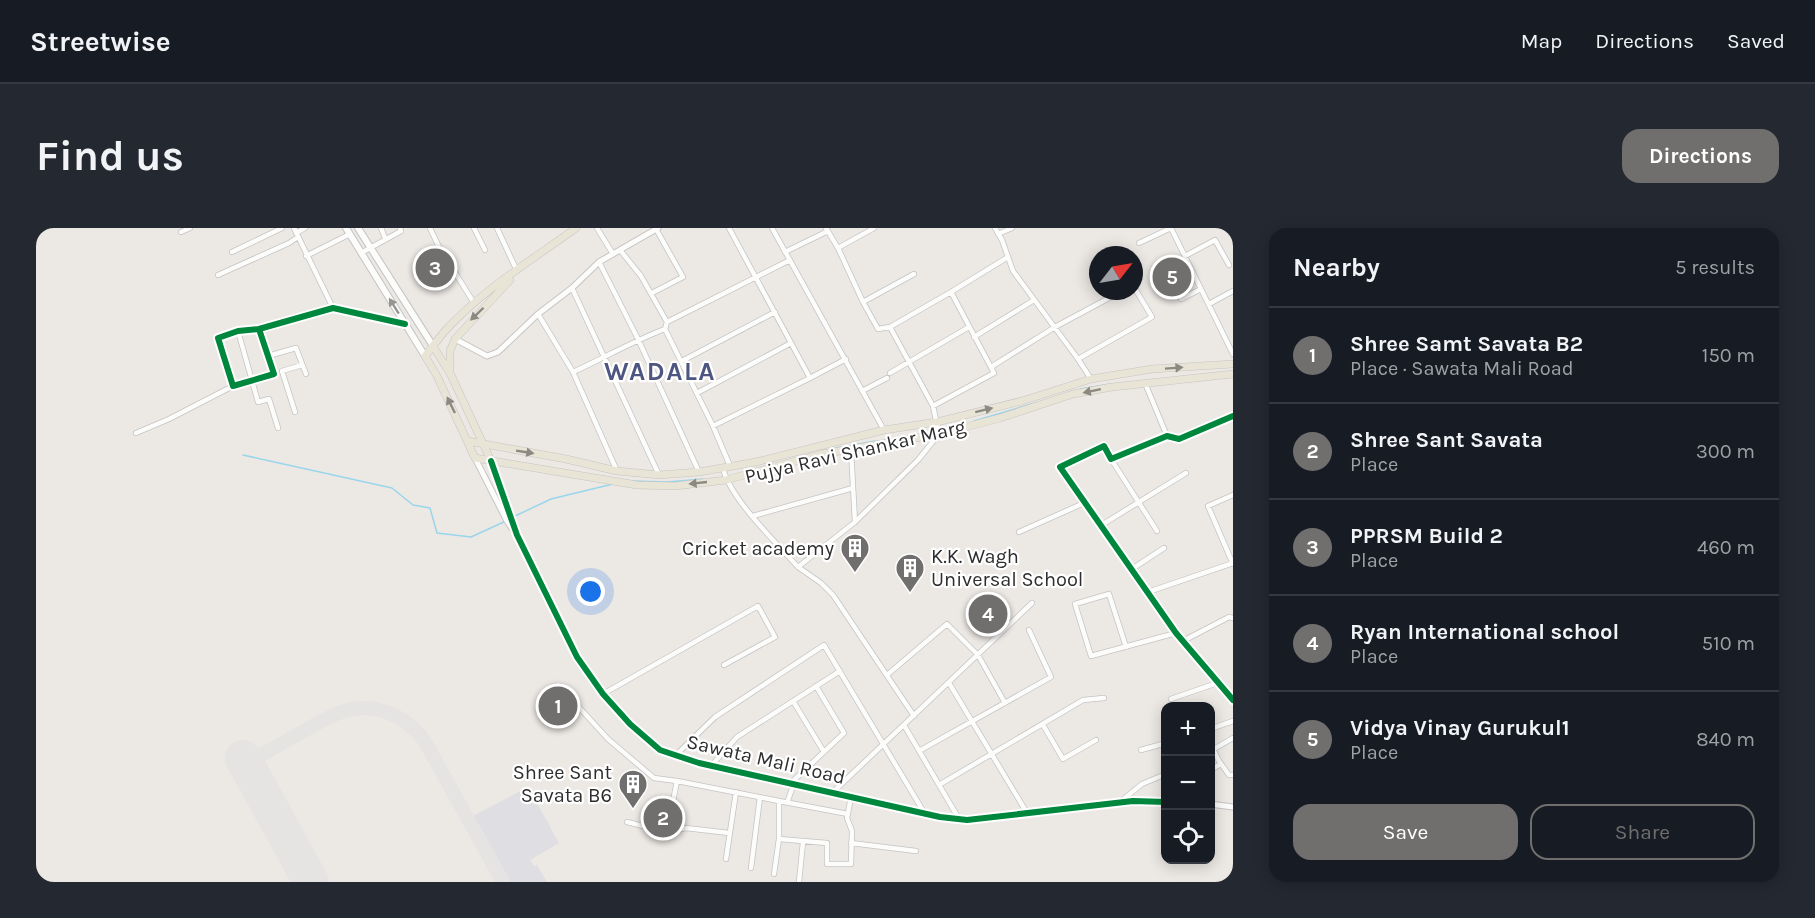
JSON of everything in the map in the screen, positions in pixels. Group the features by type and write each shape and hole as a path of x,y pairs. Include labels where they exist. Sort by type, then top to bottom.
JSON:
{"main road":[{"path":"358,228 450,373 491,461"},
{"path":"425,356 445,330 474,304 576,228"},
{"path":"348,231 437,376 475,458"},
{"path":"450,373 450,351 455,339 517,272"},
{"path":"468,441 617,471 659,475 699,472 884,430 937,422 1091,379 1152,369 1233,364"},
{"name":"Pujya Ravi Shankar Marg","path":"475,458 637,485 675,486 726,480 822,454 939,434 1000,418 1073,394 1112,387 1233,374"}],"street":[{"path":"181,232 190,228"},
{"path":"232,252 282,228"},
{"path":"219,275 289,243 296,233 305,228"},
{"path":"381,228 385,238"},
{"path":"362,253 401,231 400,228"},
{"path":"430,228 474,304"},
{"path":"474,228 485,250"},
{"path":"496,228 517,272"},
{"path":"597,228 613,254"},
{"path":"455,339 487,356 498,352 599,262 657,228 683,277 652,293"},
{"path":"729,228 810,378"},
{"path":"772,228 884,430"},
{"path":"838,248 874,228"},
{"path":"995,228 1013,271 1091,379"},
{"path":"998,234 1012,228"},
{"path":"1139,243 1171,228 1233,354"},
{"path":"785,252 827,230 878,329 890,327 1008,257"},
{"path":"306,256 348,231"},
{"path":"296,233 333,308"},
{"path":"1185,256 1215,240 1229,265"},
{"path":"620,250 652,293 667,322 665,329 713,426 727,467 726,480 753,516 798,567 821,583 833,595 914,716"},
{"path":"667,322 790,260"},
{"path":"599,262 638,339 699,472"},
{"path":"863,302 914,274"},
{"path":"572,288 659,475"},
{"path":"1181,299 1201,289"},
{"path":"1209,304 1233,291"},
{"path":"933,406 994,373 951,292"},
{"path":"975,337 1034,300"},
{"path":"990,367 1055,327 1105,300"},
{"path":"1078,359 1152,317 1142,300"},
{"path":"233,386 218,338 333,308 405,324"},
{"path":"682,361 775,312"},
{"path":"538,314 573,372 617,471"},
{"path":"798,567 855,522 918,460 939,434 933,406 890,327"},
{"path":"862,391 969,327"},
{"path":"136,433 169,420 233,386 274,374 259,329"},
{"path":"573,372 638,339 665,329"},
{"path":"238,331 258,402 269,399 278,428"},
{"path":"696,393 791,343"},
{"path":"268,356 296,348 306,374"},
{"path":"713,426 846,359"},
{"path":"295,412 282,371 302,365"},
{"path":"1145,383 1167,436"},
{"path":"1111,459 1167,436 1179,439 1233,416"},
{"path":"1157,531 1104,446 1060,467 1176,633 1233,700"},
{"path":"850,450 855,522"},
{"path":"475,458 507,521 517,535"},
{"name":"Sawata Mali Road","path":"491,461 517,535 577,657 603,694 630,724 660,750 711,766 925,814 967,820 1119,802 1161,802"},
{"path":"1100,526 1186,473"},
{"path":"753,516 853,489"},
{"path":"1149,592 1233,564 1208,506 1233,495"},
{"path":"1019,532 1084,503"},
{"path":"1132,569 1164,548"},
{"path":"1126,646 1109,594 1075,604 1091,656 1176,633"},
{"path":"833,792 1032,603"},
{"path":"603,694 758,606 775,637 724,664"},
{"path":"1183,641 1229,616 1233,618"},
{"path":"887,675 947,624 978,655 1005,703"},
{"path":"919,751 1051,677 1029,630"},
{"path":"676,755 715,717 824,645 925,814"},
{"path":"711,766 737,737 840,671"},
{"path":"1171,699 1220,682"},
{"path":"949,683 1026,813"},
{"path":"787,802 793,783 844,734 816,686"},
{"path":"939,785 1083,700 1104,698"},
{"path":"793,700 824,752"},
{"path":"576,704 608,739 654,778 848,814"},
{"path":"1215,727 1233,721"},
{"path":"904,725 958,819"},
{"path":"1042,725 1063,759 1096,740"},
{"path":"1215,748 1233,738"},
{"path":"1141,750 1161,744"},
{"path":"1215,755 1229,775 1233,776"},
{"path":"1215,767 1221,764"},
{"path":"1119,802 1142,784 1161,776"},
{"path":"667,832 677,781"},
{"path":"726,860 736,792"},
{"path":"779,839 827,843 826,864 850,864 852,831 847,818 852,796"},
{"path":"751,868 760,797"},
{"path":"774,874 779,839 779,801"},
{"path":"1215,805 1233,807"},
{"path":"627,822 667,832 686,828 729,833"},
{"path":"799,882 803,842"},
{"path":"851,843 916,851"}],"shaded area":[{"path":"528,787 559,843 530,860 534,866 537,865 547,882 509,882 473,816"}],"waterway":[{"path":"1080,389 1111,384"},
{"path":"974,421 1035,403"},
{"path":"836,448 875,441"},
{"path":"243,455 392,488 413,505 430,508 437,533 471,537 506,521"},
{"path":"633,481 667,482 703,479"},
{"path":"513,517 551,499 613,484"}],"taxiway":[{"path":"246,763 320,722 351,709 375,709 397,717 407,723 424,740 503,882"}],"runway":[{"path":"243,758 311,882"}],"cycle path":[{"path":"259,329 238,331 218,338 233,386 274,374 259,329 333,308 405,324"},
{"path":"1233,416 1179,439 1167,436 1111,459 1104,446 1060,467 1176,633 1233,700"},
{"path":"491,461 517,535 577,657 603,694 630,724 660,750 699,763 940,817 967,820 1133,801 1161,802"}],"place":[{"name":"PPRSM Build 2","path":"435,268"},
{"name":"Vidya Vinay Gurukul1","path":"1172,277"},
{"name":"Cricket academy","path":"855,574"},
{"name":"K.K. Wagh Universal School","path":"910,594"},
{"name":"Ryan International school","path":"988,614"},
{"name":"Shree Samt Savata B2","path":"558,706"},
{"name":"Shree Sant Savata B6","path":"633,810"},
{"name":"Shree Sant Savata","path":"663,818"}],"district":[{"name":"WADALA","path":"660,371"}]}
